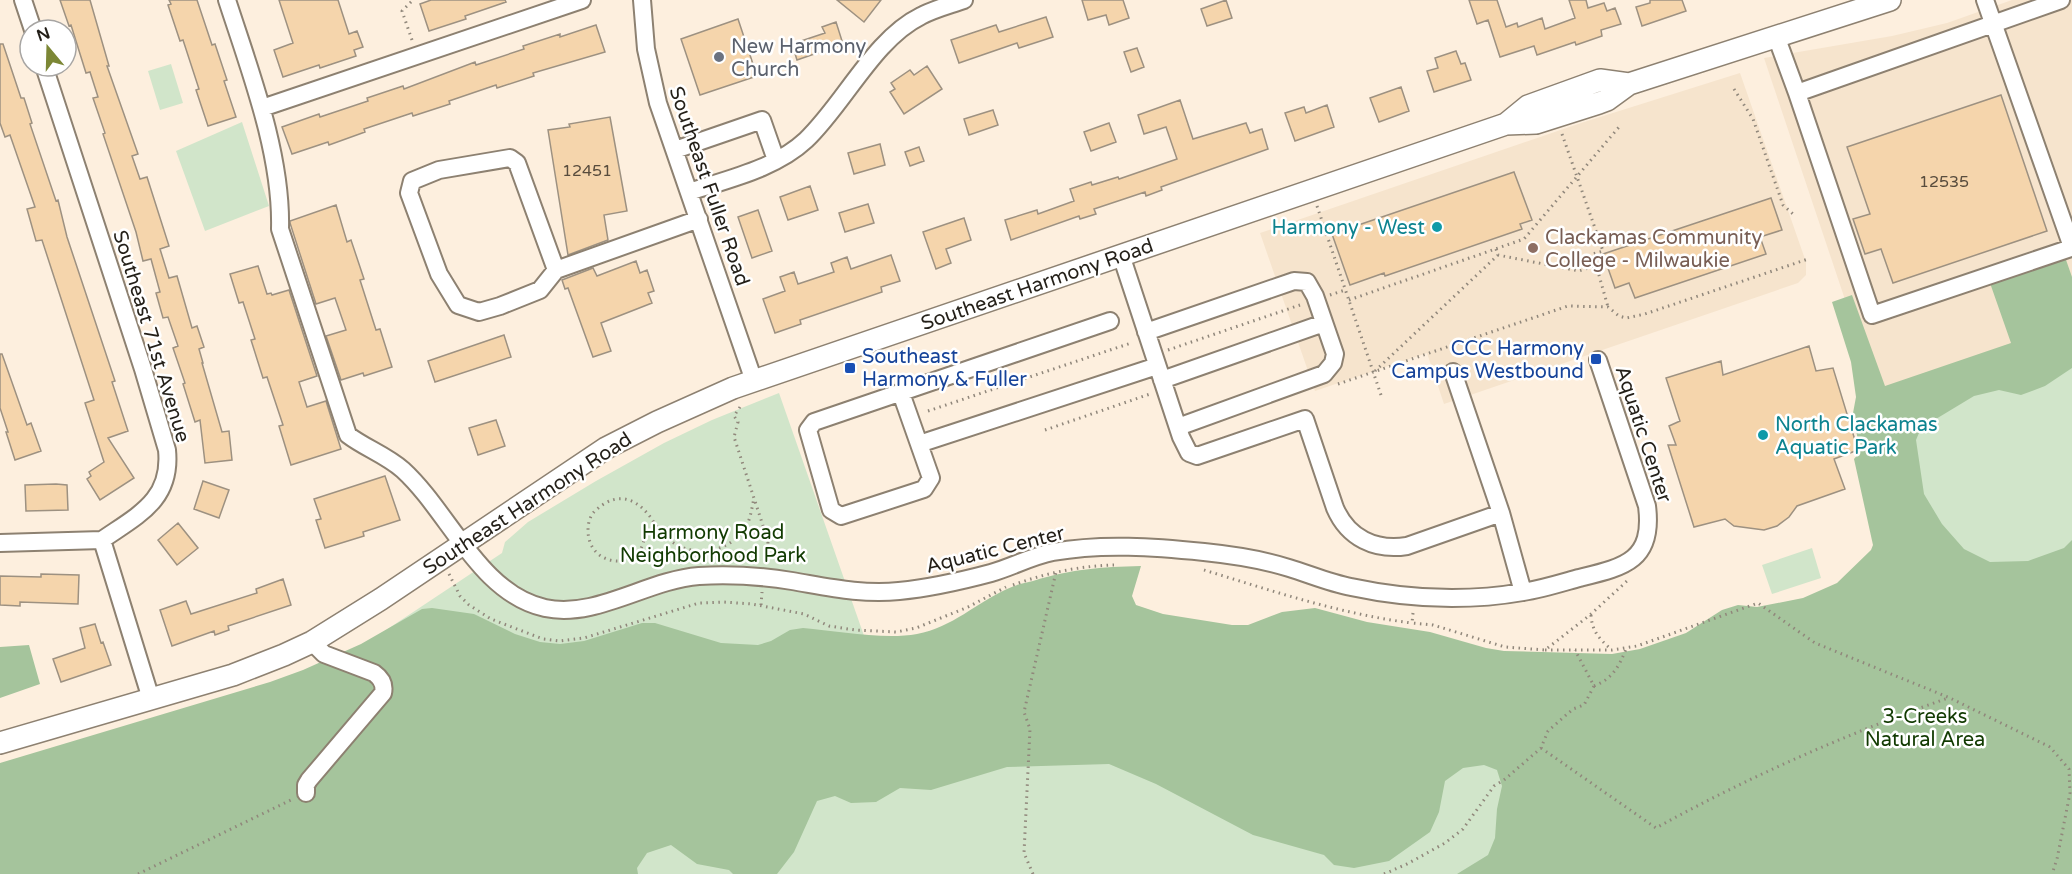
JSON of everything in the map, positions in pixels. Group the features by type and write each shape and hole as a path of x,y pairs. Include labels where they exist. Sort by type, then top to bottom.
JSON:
{"main road":[{"name":"Southeast Harmony Road","path":"0,743 244,671 312,642 381,599 606,448 694,405 754,381 1506,124 1528,106 1600,80 1629,84 1890,0"}],"street":[{"path":"23,0 29,18"},
{"name":"Aquatic Center","path":"227,0 262,108 281,205 280,229 348,435 401,468 421,489 445,522 497,584 515,597 531,604 560,610 604,603 652,585 694,576 738,575 860,592 897,592 938,586 991,573 1051,552 1155,547 1239,555 1284,566 1348,587 1413,598 1469,597 1523,592 1613,570 1629,562 1643,546 1650,526 1647,506 1598,360"},
{"path":"262,108 582,0"},
{"name":"Southeast Fuller Road","path":"642,0 651,78 754,381"},
{"path":"689,192 759,168 805,141 823,122 880,50 902,28 920,16 964,0"},
{"path":"1776,36 1872,315 2071,247 1985,0"},
{"path":"1797,93 2061,0"},
{"name":"Southeast 71st Avenue","path":"48,78 143,369 167,450 166,477 154,502 102,540"},
{"path":"675,150 762,120 776,160"},
{"path":"556,270 518,164 510,158 439,170 411,181 409,193 439,274 458,305 479,312 540,290 556,270 699,219"},
{"path":"1121,255 1184,446 1189,453 1197,456 1305,419 1340,521 1352,534 1368,542 1393,548 1407,546 1500,513"},
{"path":"1146,332 1294,281 1307,282 1335,354 1333,363 1324,374 1178,427"},
{"path":"901,393 931,478 924,489 841,516 831,510 808,430 814,422 1110,321"},
{"path":"919,444 1324,323"},
{"path":"1453,372 1500,513 1523,592"},
{"path":"0,543 102,540 151,699"},
{"path":"306,793 306,784 366,715 383,693 384,688 379,676 324,654 312,642"}],"path":[{"path":"413,0 402,11 417,56"},
{"path":"1734,88 1753,120 1783,206 1793,214"},
{"path":"1560,126 1603,250 1593,254 1608,307 1619,316 1626,318 1645,314 1808,259"},
{"path":"1349,300 1524,239 1619,127"},
{"path":"1311,190 1381,395"},
{"path":"1496,249 1498,255"},
{"path":"1498,255 1579,271 1597,265"},
{"path":"1374,372 1498,255"},
{"path":"1325,297 1345,290"},
{"path":"1046,430 1159,373 1305,304"},
{"path":"1374,372 1568,306 1608,307"},
{"path":"928,411 1131,341 1133,348"},
{"path":"740,407 734,416 738,422 734,437 768,541 769,553 761,605"},
{"path":"644,529 641,548 631,559 620,561 604,559 596,553 590,545 587,528 593,512 600,505 621,498 631,500 643,507 661,533 675,544 691,551 708,551 720,547 740,533 751,516 754,498"},
{"path":"1545,650 1590,615 1635,574 1629,562"},
{"path":"1033,874 1024,853 1030,729 1024,712 1056,572"},
{"path":"1413,598 1412,623 1433,625 1505,647 1545,650 1627,648 1758,603 1815,644 1950,698 2050,747 2069,770 2070,793 2052,874"},
{"path":"1590,615 1591,624 1598,639 1612,650"},
{"path":"1384,874 1445,843 1463,829 1494,786 1541,748 1548,731 1573,709 1584,705 1594,686 1613,675 1627,648"},
{"path":"1575,650 1594,686"},
{"path":"1541,748 1656,828 1710,798 1888,719 1950,698"},
{"path":"138,874 306,793"}],"shaded area":[{"path":"2012,0 2072,0 2072,339 1880,404 1764,58 1892,36 1947,23"},
{"name":"Clackamas Community College - Milwaukie","path":"1740,73 1806,262 1806,275 1798,283 1444,404 1427,353 1315,391 1260,233 1581,123"}],"green space":[{"path":"171,64 183,103 160,110 148,71"},
{"path":"242,122 269,206 205,231 176,151"},
{"name":"3-Creeks Natural Area","path":"2065,257 2072,277 2072,368 2045,386 2021,395 1999,390 1974,396 1921,428 1916,440 1924,494 1942,524 1964,549 1990,562 2028,561 2064,548 2072,540 2072,874 1457,874 1488,855 1495,838 1497,809 1502,786 1497,770 1484,765 1463,768 1445,781 1439,812 1430,832 1389,861 1354,868 1334,865 1324,855 1253,835 1156,784 1109,764 1007,767 931,790 900,788 876,802 851,803 835,796 817,801 794,852 777,874 733,874 729,870 697,864 671,845 647,853 637,868 638,874 0,874 0,763 303,670 361,644 422,609 432,608 474,614 515,634 540,642 560,644 584,641 642,623 655,623 721,643 758,645 771,641 790,630 803,628 875,636 917,634 942,626 1016,585 1073,571 1141,566 1132,596 1136,605 1163,614 1232,625 1248,625 1282,612 1315,608 1367,622 1430,632 1504,651 1612,654 1640,649 1686,633 1722,610 1738,605 1757,607 1803,598 1837,583 1871,550 1873,545 1854,459 1860,452 1853,413 1856,397 1851,362 1832,302 1852,295 1885,386 2011,343 1990,283"},
{"name":"3-Creeks Natural Area","path":"2072,339 2072,874 0,874 224,704 362,646 502,553 505,542 528,522 664,443 712,420 779,393 869,650 1221,638 1610,659 1937,571 1880,404"},
{"path":"1812,548 1821,578 1772,594 1762,565"},
{"path":"29,645 40,684 0,698 0,647"}],"building":[{"path":"60,0 90,0 109,66 107,66 138,154 132,156 140,179 147,177 169,246 160,249 169,278 177,276 192,328 197,326 204,347 199,349 202,363 222,432 229,431 232,460 205,463 200,420 195,422 173,348 178,346 168,317 163,318 156,293 160,292 151,259 143,261 136,232 93,98 98,97 90,72 86,73 78,47 78,18 66,18"},
{"path":"169,0 197,0 227,80 224,81 236,117 208,126 183,40 180,41 168,5 171,4"},
{"path":"279,0 338,0 349,34 357,31 363,47 354,50 356,56 283,77 274,50 293,43"},
{"path":"431,0 505,0 506,2 465,16 466,19 429,31 420,4"},
{"path":"837,0 881,0 864,22"},
{"path":"1082,0 1123,0 1129,18 1109,25 1106,15 1088,20"},
{"path":"1226,0 1232,18 1207,26 1201,9"},
{"path":"1469,0 1497,0 1506,27 1517,23 1518,27 1542,18 1545,29 1575,18 1569,0 1586,0 1588,8 1604,3 1607,11 1615,8 1621,24 1601,30 1602,36 1576,45 1575,42 1537,55 1534,46 1500,57 1488,20 1477,24"},
{"path":"1650,0 1682,0 1686,11 1642,26 1636,7 1650,3"},
{"path":"1046,17 1053,37 1019,48 1017,43 959,63 951,40 996,25 999,32"},
{"name":"New Harmony Church","path":"738,19 757,76 700,95 681,39"},
{"path":"836,22 843,44 797,60 792,44 825,33 822,27"},
{"path":"596,25 605,52 533,73 534,76 497,88 496,85 413,116 412,113 364,129 365,132 329,145 328,142 292,154 282,127 368,101 367,98 403,86 404,89 475,62 476,65 524,49 523,46"},
{"path":"0,44 3,44 21,98 24,98 32,123 30,124 56,201 58,200 67,237 115,381 112,382 128,431 108,438 134,478 100,500 87,479 91,476 89,472 104,462 85,403 94,400 42,240 36,241 27,209 35,207 10,135 5,137 0,123"},
{"path":"1137,48 1144,67 1131,72 1124,52"},
{"path":"1456,51 1461,64 1465,63 1471,80 1434,92 1427,71 1438,68 1435,58"},
{"path":"927,66 942,89 904,114 890,92 895,89 891,83 910,70 914,75"},
{"path":"1401,87 1409,111 1379,122 1370,98"},
{"path":"2001,95 2047,231 1893,283 1881,249 1865,254 1853,219 1870,214 1847,147"},
{"path":"1180,100 1193,139 1246,123 1250,133 1262,129 1268,149 1161,187 1162,190 1146,196 1145,192 1094,209 1096,214 1080,219 1079,216 1011,240 1005,220 1037,210 1038,214 1074,201 1070,189 1091,182 1092,185 1118,177 1119,179 1177,159 1166,127 1144,134 1138,115"},
{"path":"1327,105 1334,127 1295,141 1285,113 1304,107 1306,113"},
{"path":"993,110 998,125 969,135 964,119"},
{"path":"610,117 627,211 604,215 608,240 568,255 548,130"},
{"path":"1109,123 1116,142 1091,151 1084,132"},
{"path":"880,144 885,165 854,174 848,153"},
{"path":"919,147 924,161 910,166 905,152"},
{"name":"Harmony - West","path":"1514,172 1532,220 1520,224 1522,229 1385,276 1384,273 1350,285 1332,234"},
{"path":"810,186 818,210 788,220 780,197"},
{"path":"1771,198 1782,230 1760,237 1766,254 1635,298 1629,283 1615,288 1603,254"},
{"path":"868,204 874,223 845,232 839,213"},
{"path":"336,205 347,242 351,240 364,279 360,280 376,330 380,329 392,367 364,376 363,373 341,380 326,336 346,330 335,298 316,304 290,223 290,221"},
{"path":"758,210 772,251 752,258 738,217"},
{"path":"964,218 971,240 946,249 951,263 936,269 923,232"},
{"path":"891,255 900,281 881,287 882,292 800,320 801,324 775,333 763,299 785,291 780,277 794,272 798,284 834,272 831,263 847,257 851,269"},
{"path":"636,261 640,273 647,270 654,291 648,293 652,303 601,323 611,351 593,357 568,288 565,289 562,280 593,268 597,276"},
{"path":"258,266 267,294 272,295 289,290 317,376 299,382 307,407 326,401 341,449 291,465 279,426 283,425 267,377 263,378 251,340 255,339 243,302 239,303 230,274"},
{"path":"504,335 511,357 435,382 428,361"},
{"name":"North Clackamas Aquatic Park","path":"1809,346 1816,371 1833,368 1858,450 1834,459 1845,489 1797,506 1789,517 1777,526 1764,530 1734,526 1725,519 1694,527 1668,445 1676,445 1669,426 1680,421 1666,378 1721,361 1723,375"},
{"path":"0,354 2,354 27,425 31,423 41,451 15,460 0,408"},
{"path":"496,420 505,446 478,455 469,428"},
{"path":"385,476 400,520 363,532 364,536 325,548 316,520 321,519 314,499"},
{"path":"203,481 229,490 219,518 194,509"},
{"path":"25,485 67,485 68,510 26,511"},
{"path":"178,523 198,548 177,565 158,540"},
{"path":"41,574 79,575 78,604 20,602 20,606 0,605 0,576 41,577"},
{"path":"283,579 291,605 228,626 229,630 215,635 214,631 172,646 160,610 186,601 191,614 257,593 256,589"},
{"path":"95,624 111,665 61,682 53,659 85,648 80,628"}],"place":[{"name":"New Harmony Church","path":"719,57"},
{"name":"Harmony - West","path":"1437,227"},
{"name":"Clackamas Community College - Milwaukie","path":"1533,248"},
{"name":"CCC Harmony Campus Westbound","path":"1596,359"},
{"name":"Southeast Harmony & Fuller","path":"850,368"},
{"name":"North Clackamas Aquatic Park","path":"1763,435"}],"park label":[{"name":"Harmony Road Neighborhood Park","path":"713,544"}]}
